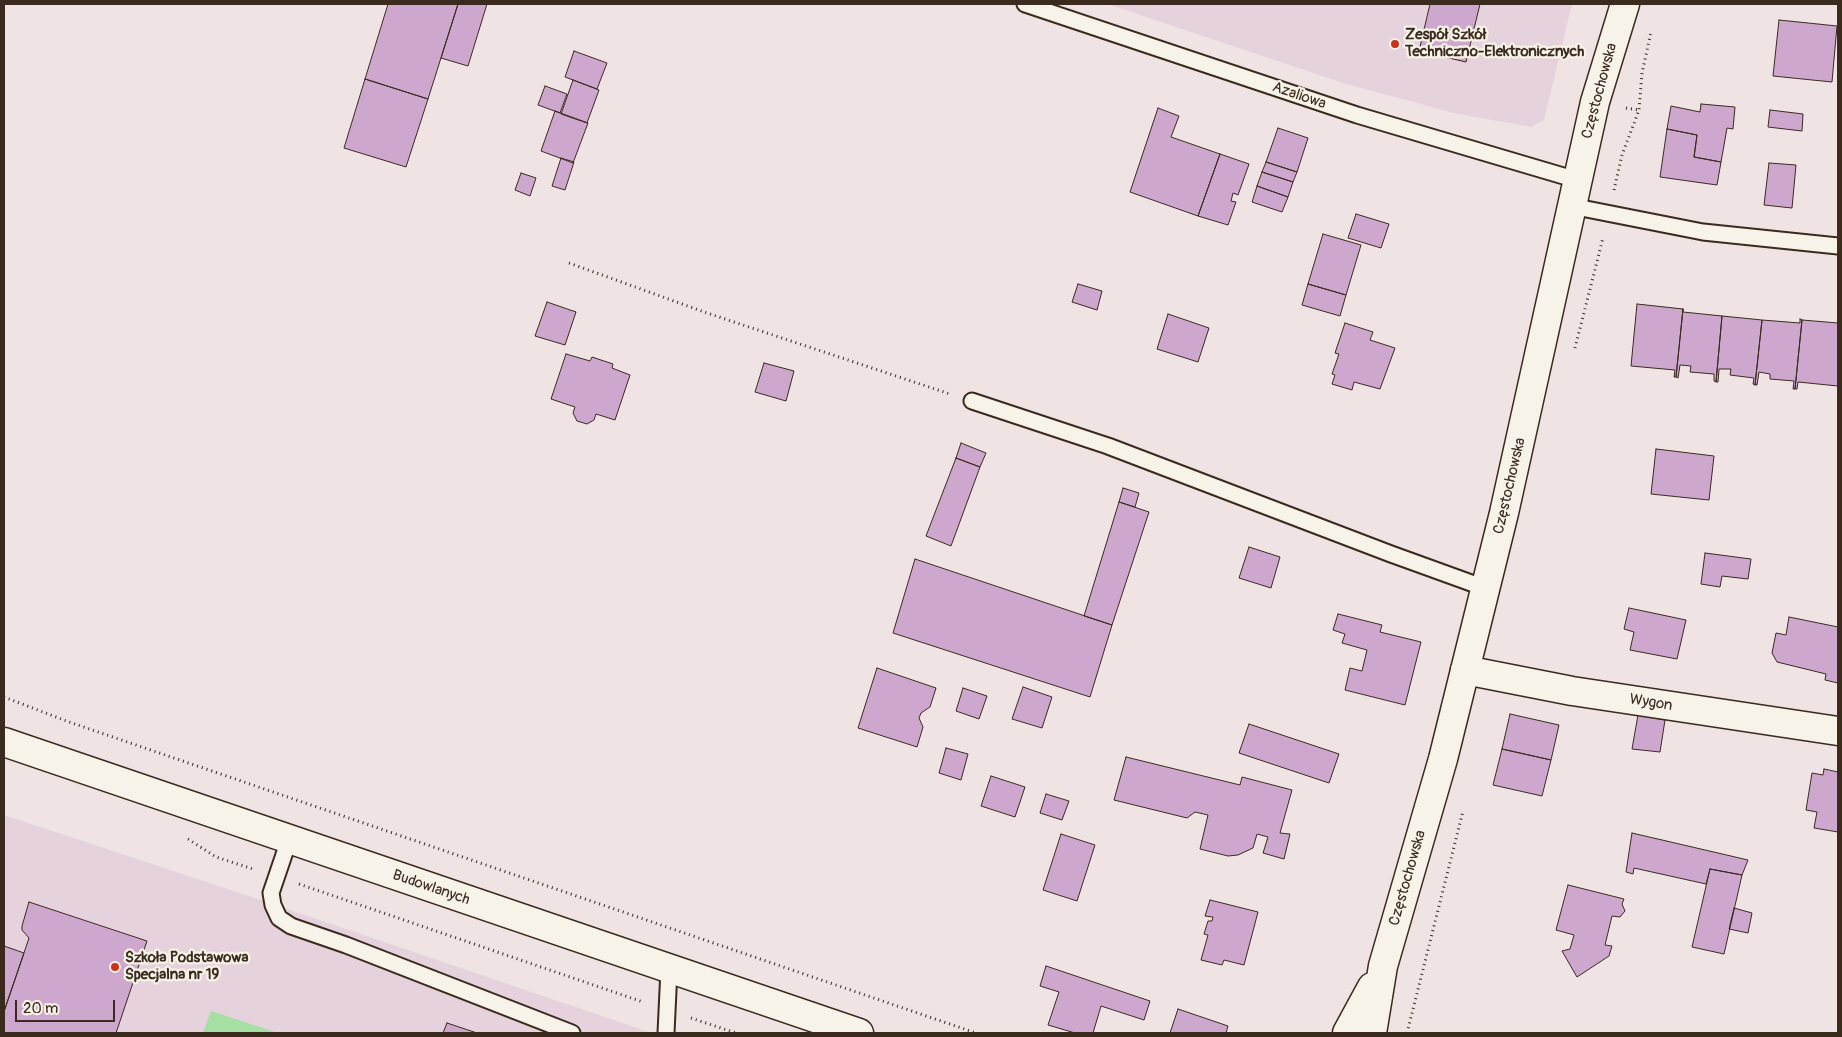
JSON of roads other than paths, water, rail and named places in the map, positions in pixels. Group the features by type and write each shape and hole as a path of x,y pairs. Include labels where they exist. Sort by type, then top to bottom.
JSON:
{"street":[{"name":"Częstochowska","path":"1372,1033 1383,966 1442,759 1486,588 1537,372 1595,102 1625,4"},
{"name":"Wygon","path":"1464,670 1572,691 1838,731"},
{"name":"Budowlanych","path":"4,742 859,1033"},
{"name":"Częstochowska","path":"1347,1033 1383,966"}],"lane":[{"name":"Azaliowa","path":"1025,4 1357,115 1574,193 1703,232 1838,246"},
{"path":"972,401 1108,446 1391,554 1486,588"},
{"path":"289,840 271,893 273,905 279,918 291,926 346,945 572,1033"},
{"path":"666,1033 669,969"}],"place":[{"name":"Zespół Szkół Techniczno-Elektronicznych","path":"1395,44"},
{"name":"Szkoła Podstawowa Specjalna nr 19","path":"115,967"}]}
